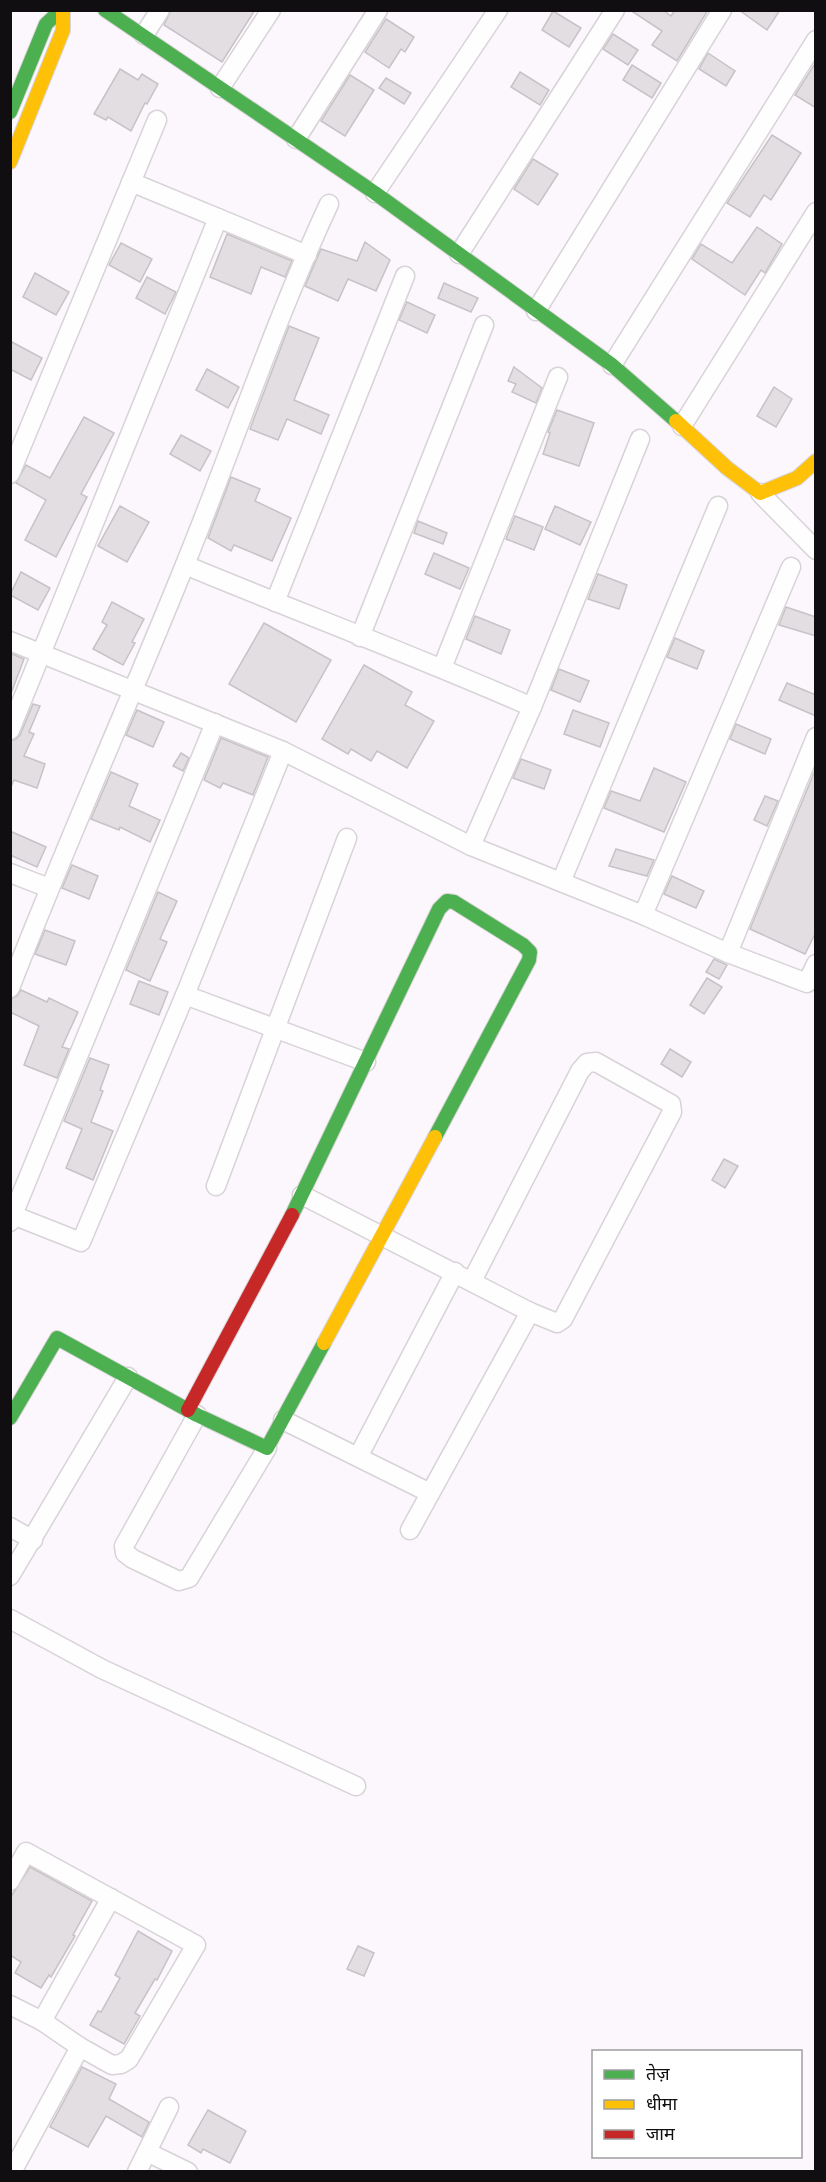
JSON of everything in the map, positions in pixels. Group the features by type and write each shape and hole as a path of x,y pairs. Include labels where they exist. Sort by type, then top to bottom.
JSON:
{"street":[{"path":"10,112 46,24 62,10"},
{"path":"10,162 63,30 62,10"},
{"path":"105,10 375,193 612,365 727,468 760,493 816,550"},
{"path":"144,35 160,10"},
{"path":"220,88 271,10"},
{"path":"296,139 378,10"},
{"path":"375,193 498,10"},
{"path":"459,254 615,10"},
{"path":"536,311 722,10"},
{"path":"612,365 816,40"},
{"path":"10,474 157,120"},
{"path":"131,182 307,255"},
{"path":"10,987 49,888 185,565 329,204"},
{"path":"682,426 816,212"},
{"path":"10,730 218,218"},
{"path":"275,602 405,276"},
{"path":"360,637 484,325"},
{"path":"442,668 558,377"},
{"path":"471,846 532,707 640,439"},
{"path":"760,493 797,478 816,461"},
{"path":"561,882 718,506"},
{"path":"185,565 442,668 532,707"},
{"path":"643,915 791,567"},
{"path":"10,641 283,751 471,846 643,915 728,953 807,983 816,963"},
{"path":"215,723 11,1217 81,1242 185,995 283,751"},
{"path":"728,953 816,737"},
{"path":"216,1186 347,838"},
{"path":"10,873 49,888"},
{"path":"447,901 454,902 523,945 530,952 529,960 284,1420 189,1578 179,1581 133,1559 125,1553 124,1546 302,1195 440,909 447,901"},
{"path":"185,995 366,1062"},
{"path":"302,1195 530,1312 556,1323 563,1319 672,1112 671,1104 596,1062 587,1063 580,1071 472,1281"},
{"path":"358,1457 455,1272"},
{"path":"410,1530 530,1312"},
{"path":"10,1418 57,1338 192,1413 267,1448"},
{"path":"10,1576 128,1377"},
{"path":"284,1420 430,1493"},
{"path":"10,1527 33,1540"},
{"path":"10,1619 102,1670 356,1786"},
{"path":"10,1881 26,1852 196,1945 129,2059 121,2064 112,2065 42,2021 10,2005"},
{"path":"42,2021 111,1898"},
{"path":"12,2172 80,2047"},
{"path":"137,2172 169,2107"},
{"path":"147,2152 182,2170"}],"building":[{"path":"171,10 255,10 222,62 164,25"},
{"path":"630,10 663,10 671,16 675,10 708,10 677,61 652,45 662,31"},
{"path":"739,10 780,10 767,30"},
{"path":"553,11 581,28 569,47 542,30"},
{"path":"386,19 414,37 405,52 401,49 389,68 365,52"},
{"path":"613,34 638,50 628,65 603,49"},
{"path":"708,53 735,71 726,86 699,69"},
{"path":"816,62 816,108 795,95"},
{"path":"632,65 661,83 652,98 623,80"},
{"path":"120,69 138,80 142,74 158,84 147,104 145,103 131,131 108,117 106,120 94,114"},
{"path":"520,72 549,90 540,105 511,87"},
{"path":"350,75 374,90 345,136 321,121"},
{"path":"386,78 411,93 404,104 379,88"},
{"path":"772,135 801,153 771,200 764,195 750,217 727,203"},
{"path":"533,159 558,174 538,205 514,189"},
{"path":"757,227 782,244 765,273 761,270 745,295 692,259 701,244 732,263"},
{"path":"227,234 292,261 285,277 261,267 251,294 210,277"},
{"path":"365,242 390,260 376,291 348,279 338,301 305,286 321,249 357,261"},
{"path":"121,243 152,259 140,282 109,265"},
{"path":"35,273 69,292 56,315 23,297"},
{"path":"147,277 176,292 165,314 136,298"},
{"path":"444,283 478,298 471,312 438,298"},
{"path":"407,302 435,315 427,333 399,320"},
{"path":"289,326 319,338 294,400 329,415 321,434 287,419 278,440 250,429"},
{"path":"10,341 42,358 31,380 10,369"},
{"path":"514,367 542,388 536,403 512,392 516,384 508,381"},
{"path":"207,369 239,387 228,408 196,390"},
{"path":"774,387 792,399 776,427 757,416"},
{"path":"557,410 594,423 579,466 543,454 550,433 548,432"},
{"path":"84,417 114,433 81,494 87,497 56,557 25,540 46,500 16,483 26,465 50,478"},
{"path":"181,435 211,451 200,471 170,454"},
{"path":"231,477 260,489 255,501 291,518 272,561 234,545 231,551 208,538"},
{"path":"120,506 149,522 127,562 98,546"},
{"path":"555,506 591,522 580,545 545,529"},
{"path":"515,516 543,527 534,550 506,539"},
{"path":"418,521 447,533 443,544 414,533"},
{"path":"434,553 469,568 460,589 425,574"},
{"path":"21,572 50,588 38,610 10,595"},
{"path":"598,574 627,585 619,609 588,599"},
{"path":"112,602 144,619 123,665 93,649 107,625 102,622"},
{"path":"786,607 816,617 816,636 779,625"},
{"path":"475,616 510,630 501,654 466,639"},
{"path":"264,623 331,660 296,722 229,684"},
{"path":"675,638 704,651 697,669 667,657"},
{"path":"10,653 24,659 12,691 10,691"},
{"path":"364,665 412,692 405,705 434,721 407,768 377,751 371,761 351,749 348,754 322,739"},
{"path":"559,669 589,681 580,702 551,690"},
{"path":"787,683 816,695 816,716 779,700"},
{"path":"33,704 40,706 29,732 34,734 24,756 45,764 37,788 14,780 10,789 10,741 20,735"},
{"path":"137,710 164,722 153,747 126,735"},
{"path":"573,710 609,723 600,747 564,734"},
{"path":"736,724 771,739 765,754 730,739"},
{"path":"221,738 268,757 253,795 223,783 220,788 204,780"},
{"path":"181,753 189,758 183,771 173,766"},
{"path":"521,759 551,770 544,789 513,778"},
{"path":"654,768 686,782 664,832 604,808 611,791 640,801"},
{"path":"816,768 816,932 805,954 750,929"},
{"path":"111,772 138,784 129,806 160,820 150,842 120,827 119,830 91,819"},
{"path":"765,796 778,801 767,826 754,820"},
{"path":"10,831 46,847 37,867 10,855"},
{"path":"616,849 654,860 647,876 609,866"},
{"path":"72,865 98,876 89,899 62,888"},
{"path":"672,876 704,891 696,908 664,894"},
{"path":"158,892 177,901 160,939 167,942 150,981 126,970"},
{"path":"45,930 75,941 66,965 35,954"},
{"path":"714,959 727,965 719,979 706,972"},
{"path":"707,978 722,987 704,1014 690,1005"},
{"path":"139,981 168,992 159,1015 130,1004"},
{"path":"21,990 47,1002 49,998 78,1012 62,1047 69,1049 57,1078 24,1065 39,1026 10,1012 10,999 17,996"},
{"path":"670,1049 691,1062 682,1077 661,1064"},
{"path":"90,1058 109,1065 100,1090 103,1091 91,1122 113,1131 93,1180 66,1168 82,1129 64,1121"},
{"path":"724,1159 738,1166 725,1188 712,1180"},
{"path":"30,1867 92,1901 51,1977 49,1975 41,1988 15,1973 21,1962 10,1955 10,1898"},
{"path":"138,1931 172,1951 157,1980 155,1979 135,2013 140,2016 124,2044 90,2025 98,2011 101,2012 120,1978 115,1975"},
{"path":"358,1946 374,1953 364,1976 347,1969"},
{"path":"82,2067 116,2084 109,2099 149,2122 142,2137 106,2116 88,2147 50,2127"},
{"path":"208,2110 246,2131 230,2163 203,2149 201,2153 188,2145"}],"traffic: fast":[{"path":"10,112 46,24 61,10"},
{"path":"105,10 375,193 612,365 676,421"},
{"path":"292,1215 439,909 447,901 454,902 523,945 530,952 529,960 435,1137"},
{"path":"10,1418 57,1338 197,1415 267,1448 324,1343"}],"traffic: slow":[{"path":"10,162 63,30 63,10"},
{"path":"676,421 727,468 760,493 797,478 816,461"},
{"path":"324,1343 435,1137"}],"traffic: jam":[{"path":"188,1410 292,1215"}]}
